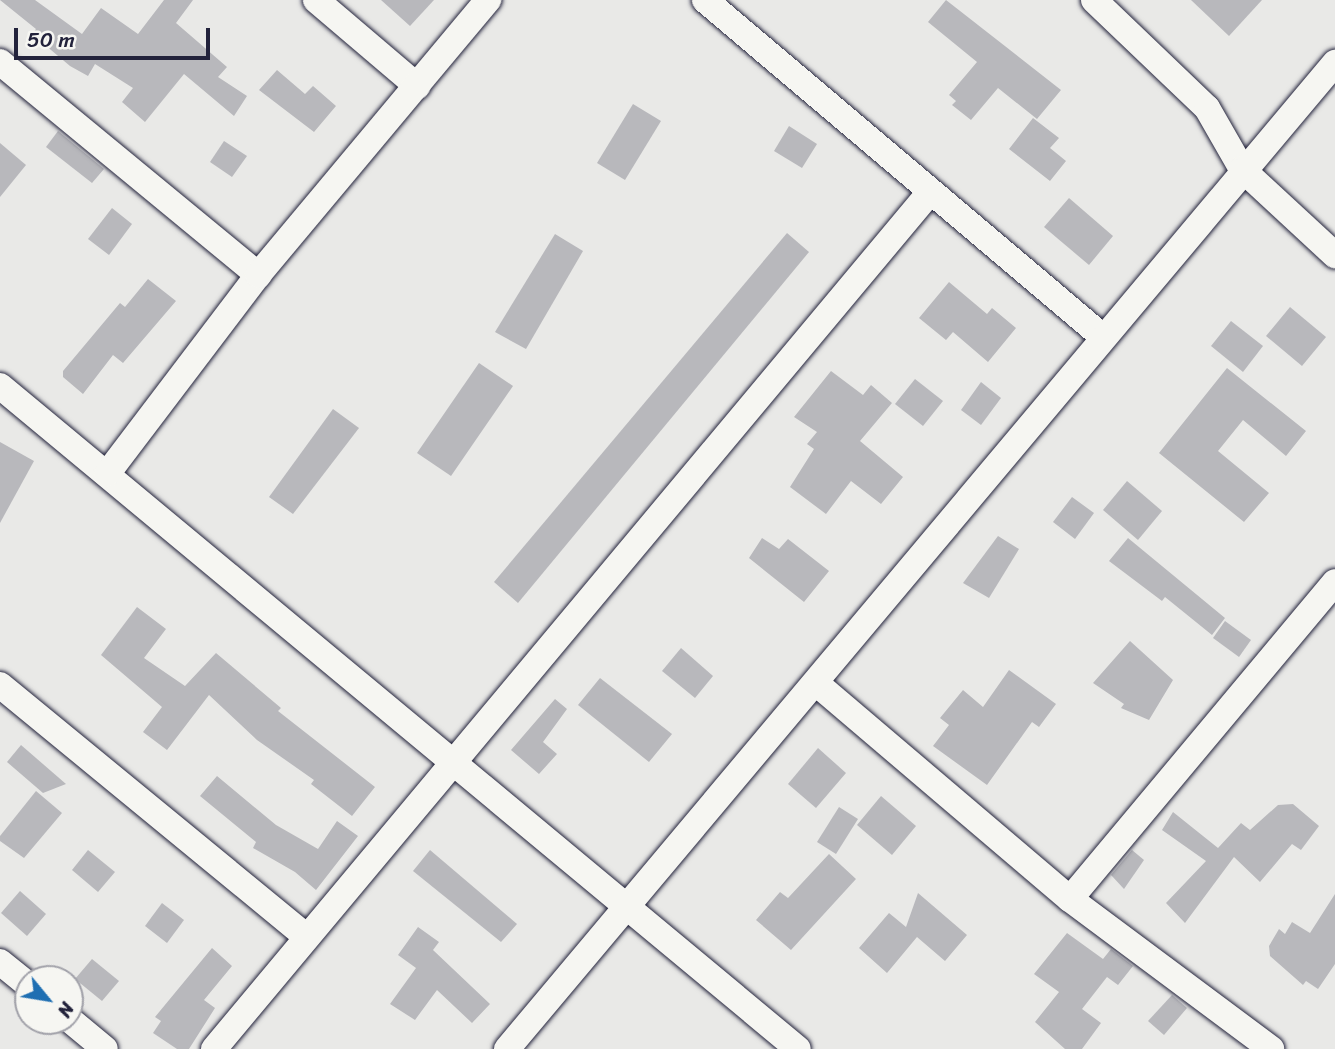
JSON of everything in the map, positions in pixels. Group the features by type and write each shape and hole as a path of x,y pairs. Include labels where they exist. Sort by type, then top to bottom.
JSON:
{"street":[{"path":"316,0 417,86"},
{"path":"107,474 258,275 488,0"},
{"path":"705,0 1103,337"},
{"path":"1094,0 1207,108 1242,169 1335,255"},
{"path":"0,62 258,275"},
{"path":"507,1049 629,908 1242,169 1335,63"},
{"path":"214,1049 930,192"},
{"path":"0,386 797,1049"},
{"path":"1070,899 1335,582"},
{"path":"816,683 1070,899 1271,1049"},
{"path":"0,685 306,936"},
{"path":"0,962 14,974"},
{"path":"84,1031 106,1049"}],"building":[{"path":"0,0 35,0 82,34 101,8 138,34 164,0 193,0 176,23 227,67 218,77 247,96 234,116 184,74 145,122 122,102 133,88 95,64 88,76 70,66 32,34 36,29"},
{"path":"381,0 434,0 410,26"},
{"path":"946,0 1061,90 1037,119 998,88 971,120 952,105 956,101 949,95 977,62 928,22"},
{"path":"1191,0 1262,0 1229,36"},
{"path":"277,70 305,94 313,86 336,106 314,132 259,90"},
{"path":"633,104 661,121 625,180 597,163"},
{"path":"1033,118 1059,138 1050,148 1066,161 1050,181 1009,149"},
{"path":"789,126 817,144 802,168 774,151"},
{"path":"58,131 104,169 92,183 46,147"},
{"path":"224,141 247,156 232,177 210,162"},
{"path":"0,143 26,165 0,197"},
{"path":"1069,198 1113,236 1089,265 1044,227"},
{"path":"112,208 132,224 109,255 88,239"},
{"path":"787,233 809,252 518,603 494,582"},
{"path":"555,234 583,251 526,349 495,332"},
{"path":"148,279 176,301 123,363 113,355 83,394 63,377 63,371 120,303 125,307"},
{"path":"949,282 987,314 992,308 1016,328 988,362 953,332 946,340 919,318"},
{"path":"1290,307 1326,337 1302,366 1266,336"},
{"path":"1231,321 1263,346 1243,372 1211,346"},
{"path":"479,363 513,386 451,476 417,453"},
{"path":"1227,368 1306,431 1286,456 1243,420 1218,451 1269,493 1244,522 1159,453"},
{"path":"831,371 863,395 871,385 892,403 860,441 903,477 881,504 851,481 826,514 790,487 814,449 807,444 817,432 794,417"},
{"path":"915,379 943,401 923,426 895,404"},
{"path":"981,382 1001,398 981,425 961,410"},
{"path":"333,409 359,428 293,514 269,497"},
{"path":"0,442 34,461 0,523"},
{"path":"1127,481 1162,511 1138,540 1103,510"},
{"path":"1072,497 1094,513 1075,539 1053,522"},
{"path":"998,536 1019,549 989,598 963,583"},
{"path":"762,538 779,549 788,539 829,571 804,602 749,558"},
{"path":"1128,538 1225,618 1212,635 1165,597 1162,601 1109,561"},
{"path":"137,607 166,629 144,658 185,686 216,653 281,708 278,711 375,787 352,816 311,784 314,780 257,740 209,695 167,750 143,732 162,707 101,655"},
{"path":"1225,621 1251,640 1239,657 1213,638"},
{"path":"1130,641 1173,680 1149,720 1121,708 1124,704 1093,683"},
{"path":"681,648 713,676 695,698 662,671"},
{"path":"1009,670 1056,704 1039,727 1032,722 987,785 933,746 949,725 940,718 963,690 983,707"},
{"path":"600,678 672,734 649,762 578,705"},
{"path":"555,699 567,709 543,742 557,754 539,774 511,750"},
{"path":"21,745 66,784 43,793 7,762"},
{"path":"818,748 846,773 816,808 788,784"},
{"path":"217,776 276,825 318,849 337,821 358,836 316,890 295,872 253,848 256,842 200,796"},
{"path":"36,791 62,813 24,858 0,841 0,836"},
{"path":"881,796 916,826 892,855 857,825"},
{"path":"1293,804 1319,826 1301,850 1292,844 1260,882 1234,857 1185,923 1166,903 1206,861 1162,830 1173,812 1218,848 1241,823 1250,830 1278,805"},
{"path":"839,807 858,819 836,854 817,842"},
{"path":"88,850 115,872 98,892 72,870"},
{"path":"430,850 517,924 501,942 413,871"},
{"path":"1132,850 1144,860 1124,889 1111,875"},
{"path":"829,854 856,879 791,950 756,920 780,892 788,898"},
{"path":"20,891 46,914 27,936 1,913"},
{"path":"918,893 967,935 945,961 917,937 887,973 859,948 889,913 906,927"},
{"path":"1335,894 1335,964 1318,989 1306,981 1303,985 1270,956 1269,946 1279,929 1285,934 1292,922 1310,933"},
{"path":"162,903 184,920 167,943 145,926"},
{"path":"418,927 439,942 433,950 490,1004 472,1023 437,990 415,1020 390,1004 416,968 398,955"},
{"path":"1067,933 1103,959 1111,949 1133,966 1118,985 1107,977 1082,1009 1101,1023 1082,1049 1065,1049 1035,1022 1059,992 1034,974"},
{"path":"212,948 232,966 204,1000 215,1008 189,1049 177,1049 153,1033 161,1021 155,1017"},
{"path":"92,959 119,981 102,1001 84,986 84,968"},
{"path":"1172,995 1187,1008 1164,1035 1148,1021"}]}
